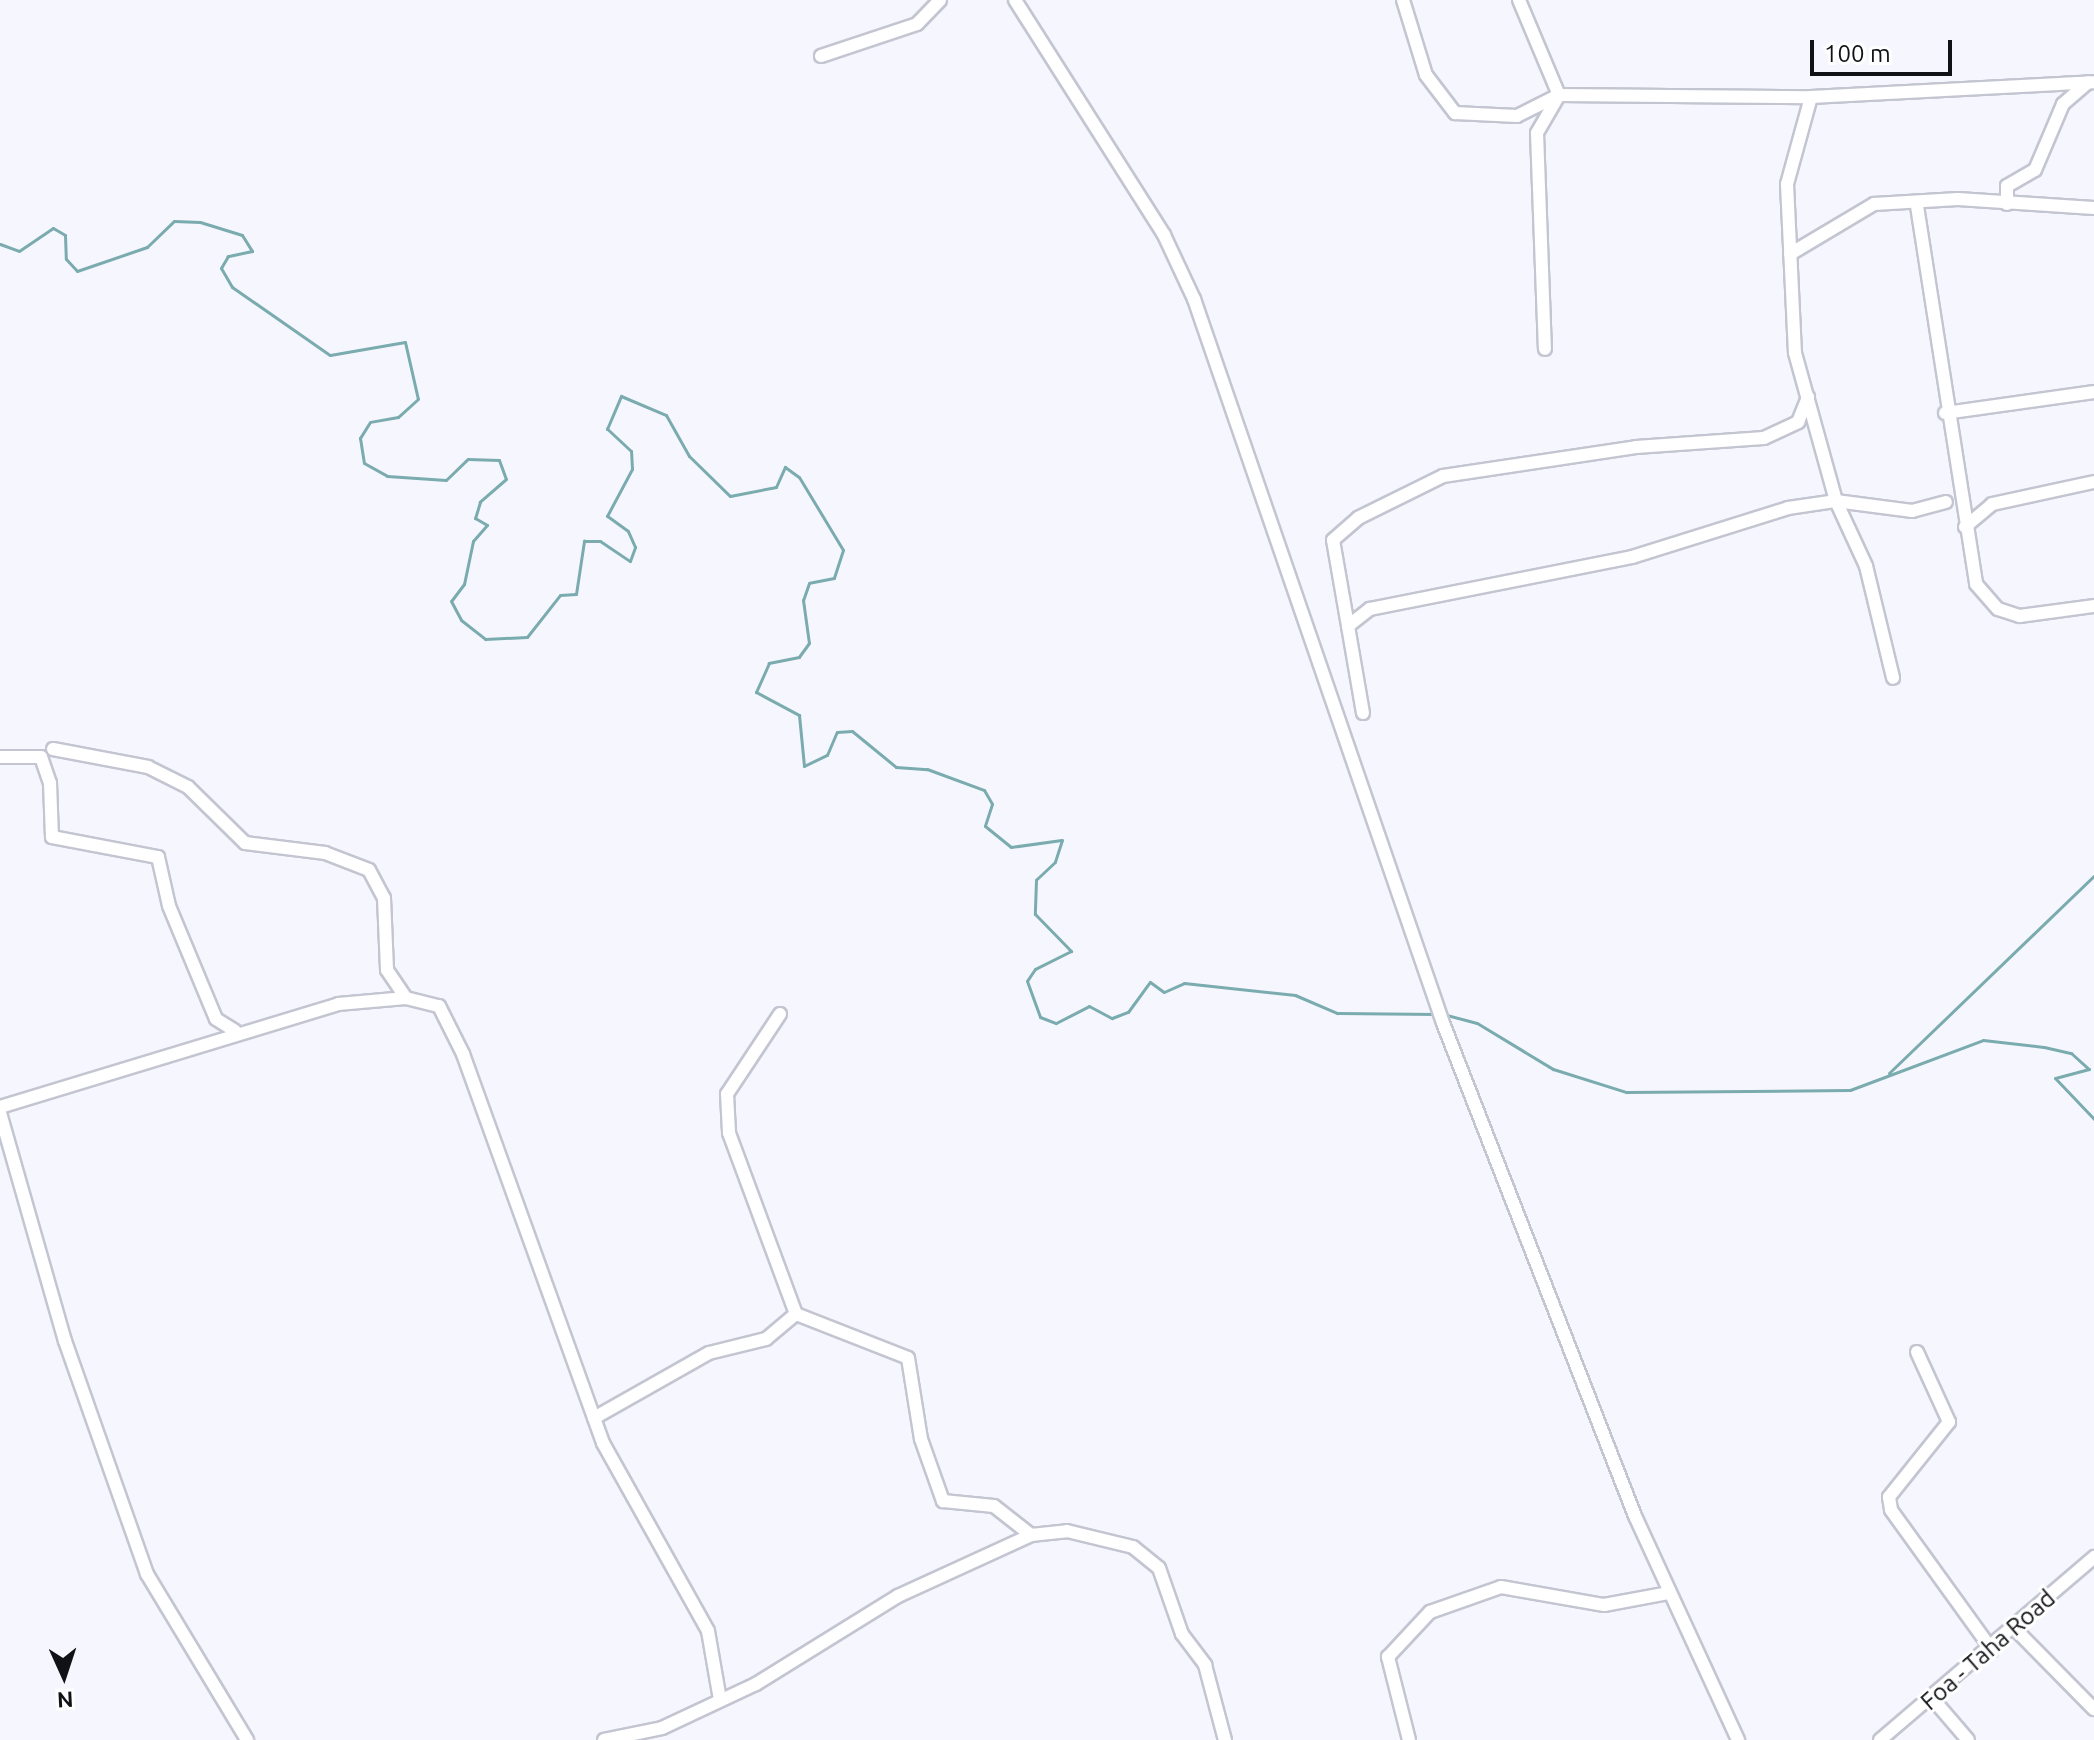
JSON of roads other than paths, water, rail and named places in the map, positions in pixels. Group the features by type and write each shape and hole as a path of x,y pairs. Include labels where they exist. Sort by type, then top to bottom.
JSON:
{"street":[{"path":"821,56 917,24 940,0"},
{"path":"1015,0 1182,273 1319,648 1443,1023 1668,1593 1738,1740"},
{"path":"1403,0 1426,75 1455,113 1517,116 1559,95 1811,97 2092,82"},
{"path":"1519,0 1559,95"},
{"path":"2007,204 2007,186 2035,170 2049,149 2063,104 2092,82"},
{"path":"1545,349 1535,242 1537,133 1559,95"},
{"path":"1811,97 1787,184 1795,353 1836,501 1866,566 1893,678"},
{"path":"1790,254 1865,206 2007,204 2094,208"},
{"path":"1917,206 1945,413 1976,584 1998,609 2020,616 2094,606"},
{"path":"1945,413 2094,392"},
{"path":"1363,713 1333,540 1358,518 1443,476 1636,447 1764,438 1798,422 1808,397"},
{"path":"1965,527 1992,504 2094,482"},
{"path":"1348,626 1370,609 1632,557 1788,508 1836,501 1912,511 1946,502"},
{"path":"53,749 148,767 188,787 245,843 325,853 369,870 384,898 387,970 406,998"},
{"path":"0,757 41,757 50,783 52,837 158,857 169,906 216,1019 235,1031"},
{"path":"0,1107 235,1031 338,1004 406,998 439,1006 463,1054 594,1418 708,1631 721,1672 720,1700"},
{"path":"780,1014 727,1094 729,1133 796,1314 908,1358 921,1439 943,1501 994,1506 1031,1535"},
{"path":"0,1113 65,1341 147,1574 247,1740"},
{"path":"594,1418 709,1353 766,1339 796,1314"},
{"path":"1917,1352 1949,1422 1889,1497 1891,1510 1992,1650"},
{"path":"604,1740 664,1734 898,1596 1031,1535 1067,1531 1133,1547 1159,1568 1182,1634 1205,1665 1225,1740"},
{"name":"Foa - Taha Road","path":"1880,1740 1992,1650 2094,1557"},
{"path":"1409,1740 1388,1657 1430,1612 1501,1587 1604,1605 1668,1593"},
{"path":"2014,1628 2094,1709"},
{"path":"1932,1698 1968,1740"}],"waterway":[{"path":"0,244 19,251 53,228 65,235 66,259 77,271 147,247 174,221 200,222 242,235 252,251 228,256 221,268 232,287 330,355 405,342 418,399 398,417 370,422 360,438 364,463 387,476 446,480 468,459 499,460 506,479 480,502 475,518 487,525 473,541 464,584 451,601 461,620 485,639 527,637 560,595 576,594 584,541 600,541 630,561 635,547 628,531 607,516 632,469 631,451 607,429 621,396 666,415 689,456 730,496 776,487 785,467 799,477 843,550 834,578 809,583 803,600 809,643 799,657 769,663 756,692 799,715 804,766 827,755 837,732 852,731 896,767 927,769 984,790 992,804 985,826 1011,847 1062,840 1055,862 1036,880 1035,914 1071,951 1035,969 1027,981 1040,1017 1056,1023 1089,1006 1112,1018 1128,1012 1150,982 1164,992 1184,983 1295,995 1337,1013 1436,1014"},
{"path":"1889,1073 2094,876"},
{"path":"1443,1014 1477,1023 1553,1069 1626,1092 1850,1090 1983,1040 2044,1047 2071,1053 2089,1069 2055,1078 2094,1119"}]}
